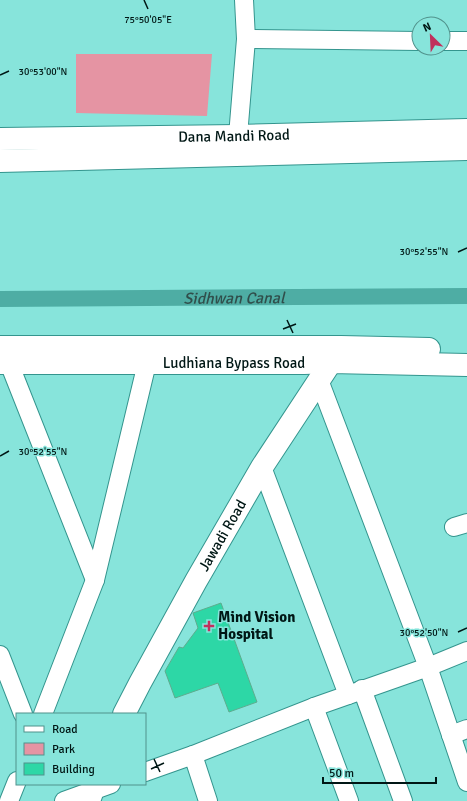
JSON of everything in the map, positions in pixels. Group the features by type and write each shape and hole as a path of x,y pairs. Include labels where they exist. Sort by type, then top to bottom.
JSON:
{"main road":[{"name":"Dana Mandi Road","path":"0,139 238,136 467,130"},
{"path":"0,161 467,149"},
{"name":"Ludhiana Bypass Road","path":"3,358 348,347 467,350"},
{"name":"Ludhiana Bypass Road","path":"3,358 147,363 331,362 467,365"},
{"name":"Jawadi Road","path":"125,713 196,581 262,467 331,362"}],"street":[{"path":"238,136 246,39 244,0"},
{"path":"246,39 411,41"},
{"path":"451,41 467,41"},
{"path":"3,358 95,580"},
{"path":"43,713 95,580 147,363"},
{"path":"319,380 428,667 459,732 467,782"},
{"path":"262,467 355,692 403,801"},
{"path":"146,772 193,755 314,707 428,667 467,651"},
{"path":"0,655 23,713"},
{"path":"314,707 349,801"},
{"path":"193,755 208,801"},
{"path":"9,801 16,784"},
{"path":"64,801 97,790"}],"green space":[{"path":"76,54 212,54 207,116 76,113"}],"building":[{"path":"221,603 257,702 229,712 218,683 175,698 165,671 179,647 183,648 198,628 193,613"}],"waterway":[{"name":"Sidhwan Canal","path":"0,299 467,296"}],"place":[{"name":"Mind Vision Hospital","path":"209,626"}]}
